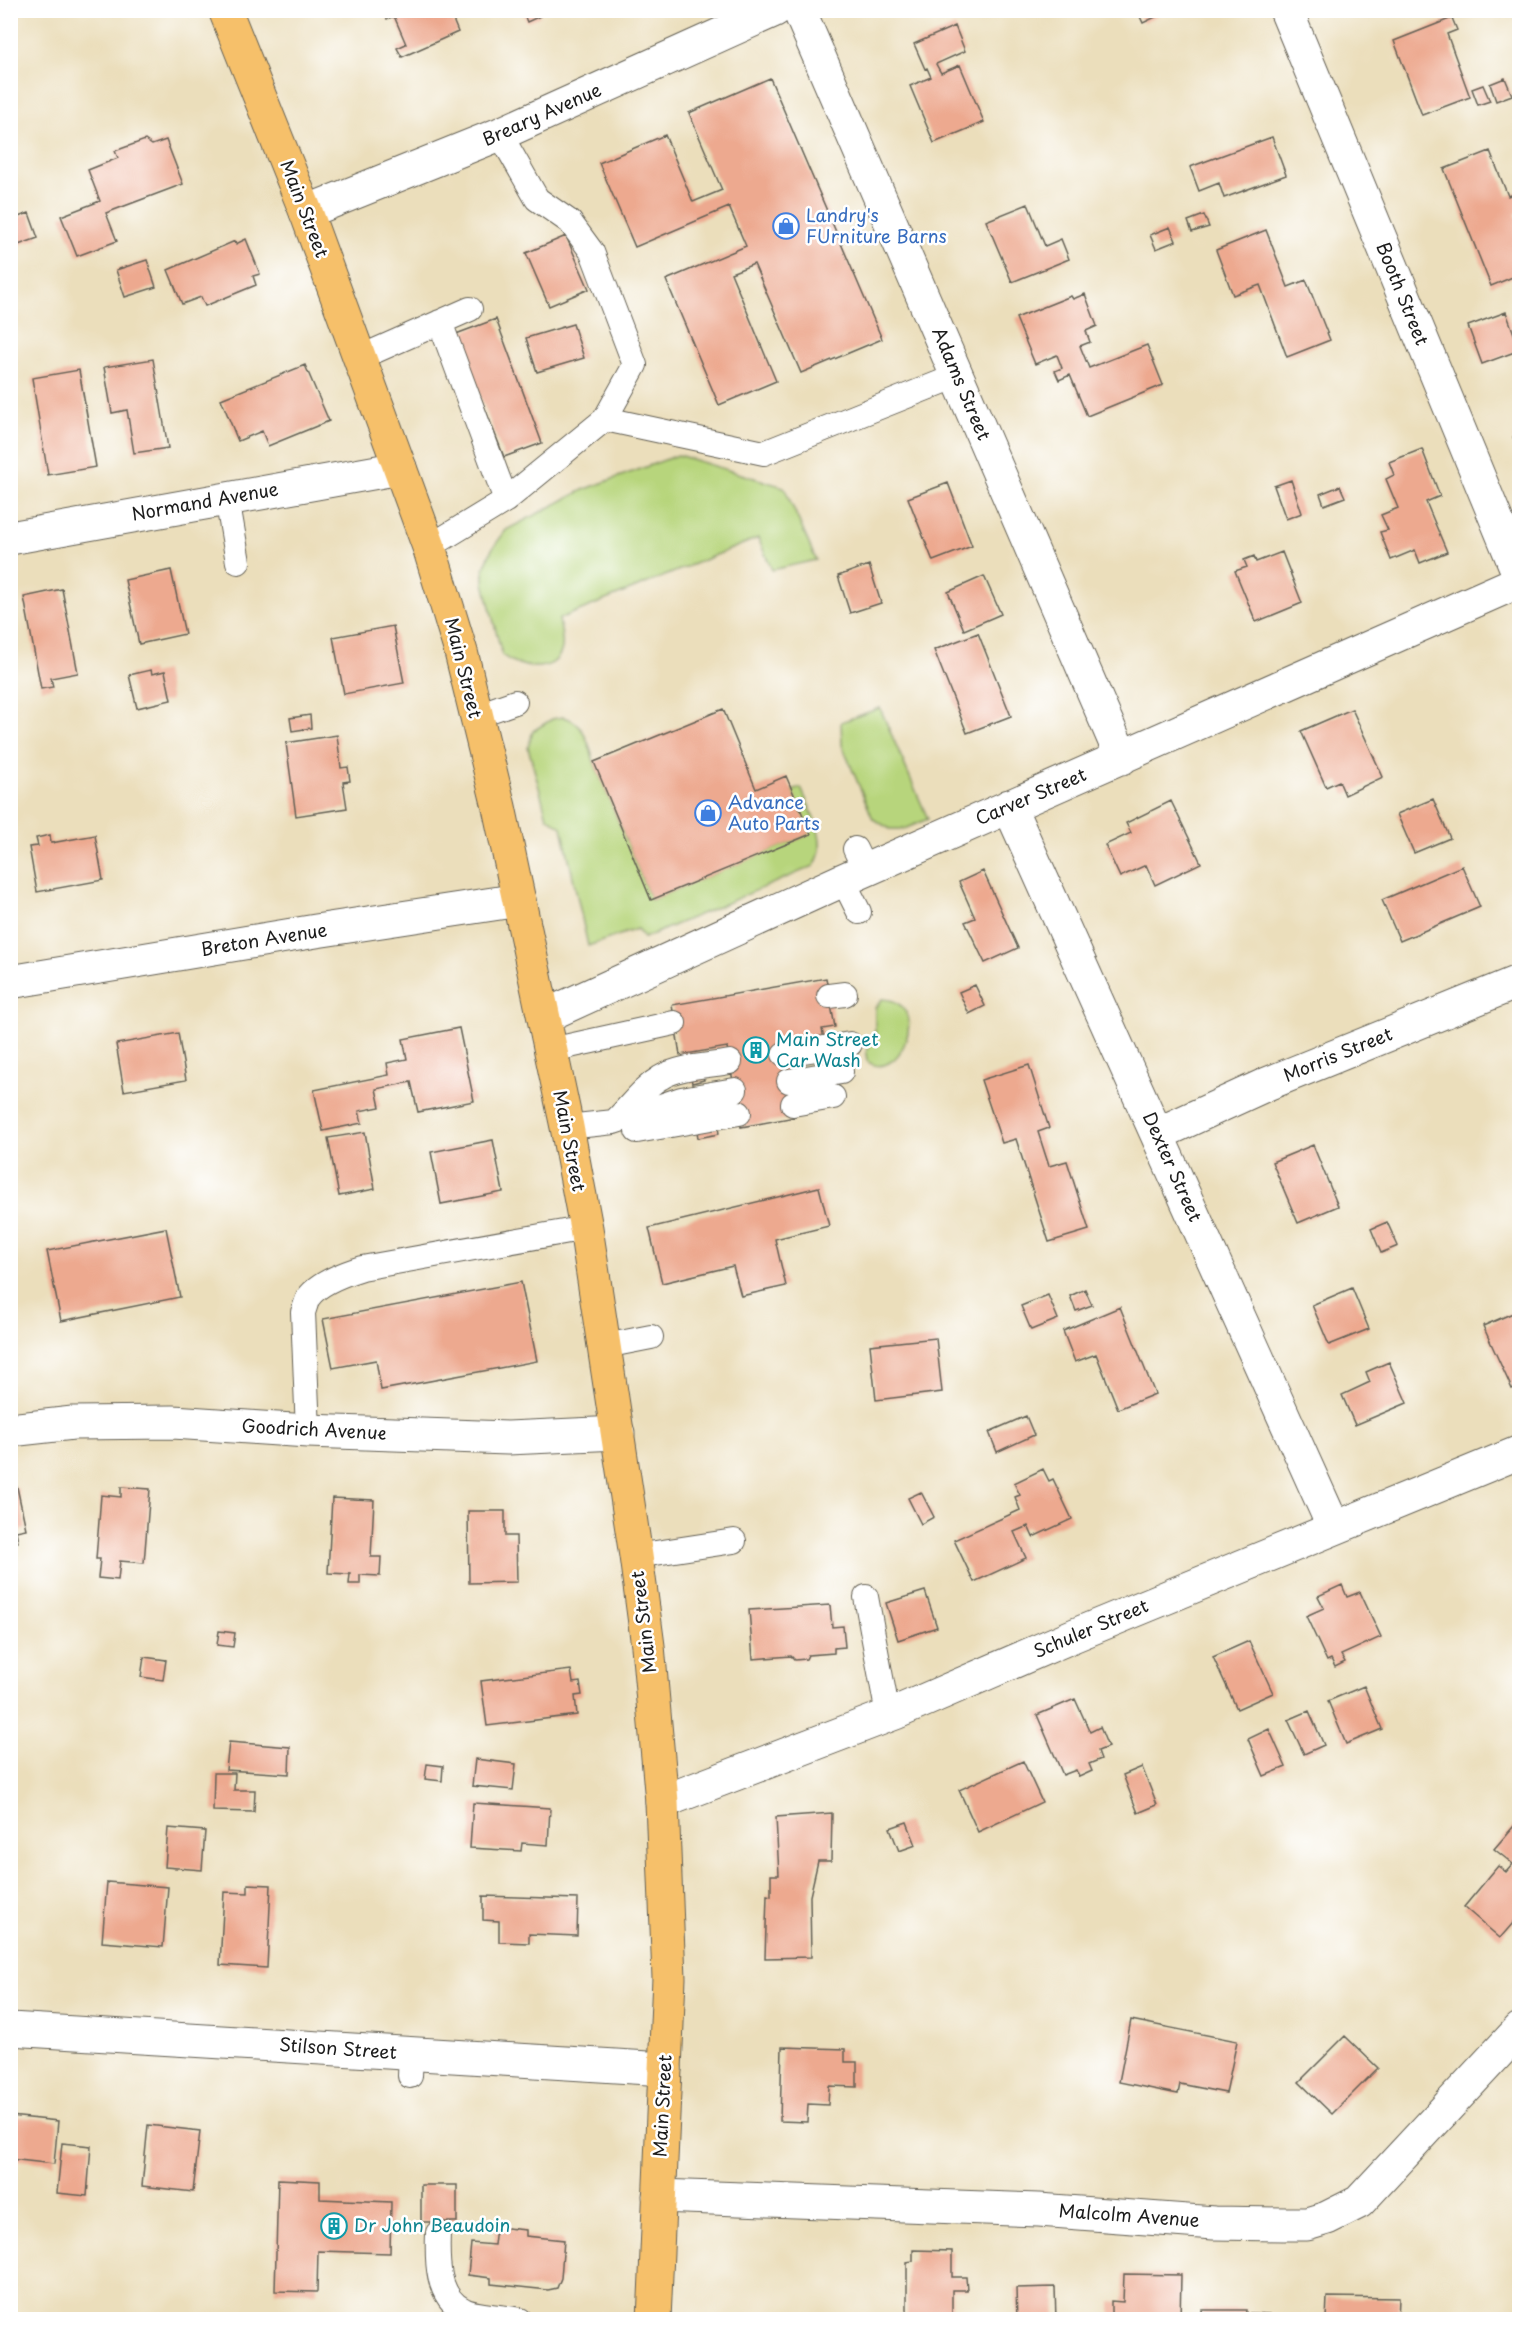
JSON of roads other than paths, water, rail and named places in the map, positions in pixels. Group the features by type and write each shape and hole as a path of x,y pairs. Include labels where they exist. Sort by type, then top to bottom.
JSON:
{"highway":[{"name":"Main Street","path":"225,10 306,212 429,547 461,652 499,807 545,1016 586,1228 648,1646 662,1802 669,1978 654,2319"}],"street":[{"name":"Breary Avenue","path":"306,212 500,134 775,10"},
{"name":"Adams Street","path":"799,10 1122,758"},
{"name":"Booth Street","path":"1286,10 1520,579"},
{"name":"Normand Avenue","path":"10,538 400,468"},
{"name":"Carver Street","path":"545,1016 854,866 1009,806 1122,758 1520,579"},
{"name":"Dexter Street","path":"1009,806 1334,1528"},
{"name":"Breton Avenue","path":"10,982 519,900"},
{"name":"Morris Street","path":"1158,1134 1267,1084 1520,981"},
{"name":"Goodrich Avenue","path":"10,1430 73,1423 173,1422 308,1431 508,1438 618,1433"},
{"name":"Schuler Street","path":"662,1802 888,1715 1520,1452"},
{"name":"Stilson Street","path":"10,2029 411,2065 665,2069"},
{"name":"Malcolm Avenue","path":"659,2196 1039,2210 1214,2223 1307,2224 1338,2214 1359,2202 1520,2029"}],"lane":[{"path":"429,547 506,501 605,419 635,365 592,252 570,222 537,199 500,134"},
{"path":"359,358 470,309"},
{"path":"440,322 506,501"},
{"path":"605,419 764,453 957,376"},
{"path":"227,498 238,562"},
{"path":"475,716 515,702"},
{"path":"854,866 859,912"},
{"path":"551,1050 674,1023"},
{"path":"784,1054 850,1044"},
{"path":"614,1122 660,1077 680,1070 730,1062"},
{"path":"833,1096 791,1092 841,1072"},
{"path":"567,1127 614,1122 681,1099 737,1102 637,1131"},
{"path":"308,1431 303,1312 309,1298 322,1287 339,1276 362,1268 586,1228"},
{"path":"605,1346 651,1336"},
{"path":"636,1556 734,1541"},
{"path":"866,1597 888,1715"},
{"path":"438,2233 436,2263 442,2283 451,2299 464,2310 520,2319"}],"place":[{"name":"Landry's FUrniture Barns","path":"786,226"},
{"name":"Advance Auto Parts","path":"708,813"},
{"name":"Main Street Car Wash","path":"756,1050"},
{"name":"Dr John Beaudoin","path":"334,2226"}]}
